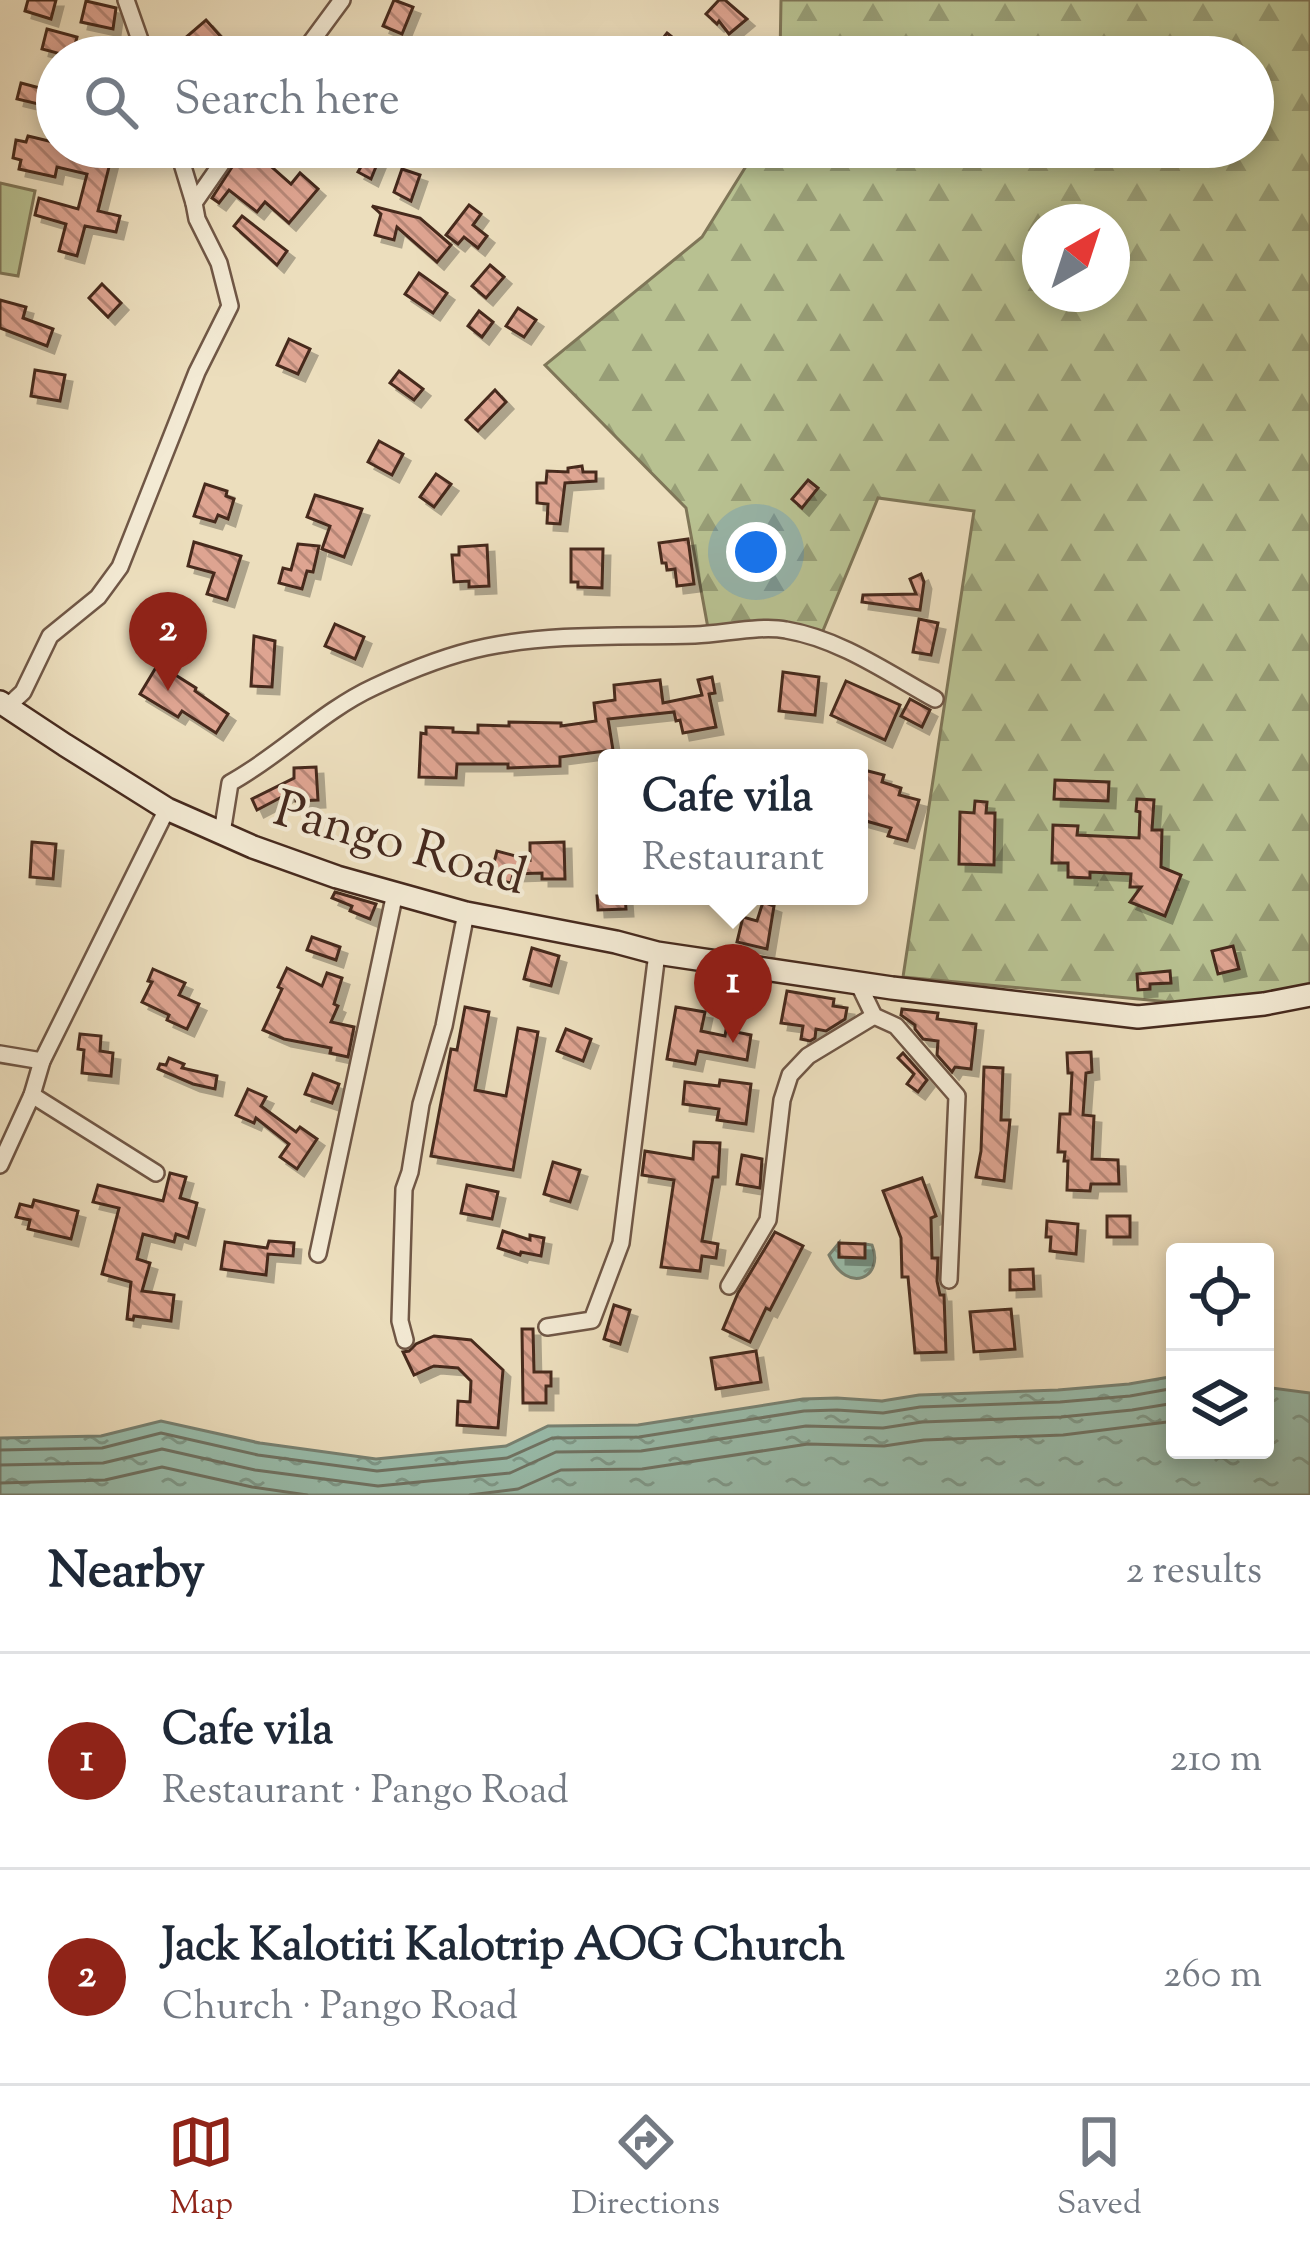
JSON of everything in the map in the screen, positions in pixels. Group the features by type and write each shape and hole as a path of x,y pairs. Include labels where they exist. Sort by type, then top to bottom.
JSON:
{"street":[{"path":"126,0 139,36"},
{"path":"315,36 342,0"},
{"path":"4,704 22,692 50,636 98,596 120,567 197,372 230,306 220,263 196,219 183,168"},
{"path":"194,203 218,168"},
{"path":"222,833 230,783 336,708 437,660 485,647 532,640 782,629 862,658 934,699"},
{"name":"Pango Road","path":"4,704 167,808 222,833 337,877 466,913 657,952 858,983 1138,1017 1310,995"},
{"path":"0,1166 32,1096 42,1061 167,808"},
{"path":"318,1254 395,893"},
{"path":"405,1340 400,1321 404,1190 466,913"},
{"path":"547,1327 592,1320 622,1243 657,952"},
{"path":"858,983 874,1016 896,1026 957,1096 949,1280"},
{"path":"729,1286 769,1220 782,1100 790,1075 808,1056 874,1016"},
{"path":"0,1054 42,1061"},
{"path":"32,1096 156,1173"}],"green space":[{"path":"781,0 1310,0 1310,987 1202,1005 903,977 974,511 878,498 822,633 708,628 686,508 545,365 702,237 745,168 1274,168 1274,36 780,36"},
{"path":"0,183 35,191 18,276 0,273"}],"water":[{"path":"839,1243 839,1257 864,1258 865,1244 872,1245 875,1256 869,1273 854,1278 837,1268 829,1255"},
{"path":"1166,1378 1166,1459 1274,1459 1274,1388 1310,1393 1310,1495 0,1495 0,1438 101,1436 161,1421 260,1443 376,1459 506,1446 548,1426 638,1425 803,1399 882,1401"}],"building":[{"path":"28,0 56,0 51,19 25,11"},
{"path":"394,0 413,7 402,34 383,26"},
{"path":"719,0 747,19 729,34 706,14"},
{"path":"86,1 116,8 113,29 81,22"},
{"path":"206,20 220,36 187,36"},
{"path":"47,29 73,36 45,36"},
{"path":"21,83 36,87 36,103 17,99"},
{"path":"28,136 36,138 36,168 57,168 55,177 19,169 21,160 13,158 16,140 26,142"},
{"path":"61,168 109,168 98,211 120,216 116,232 85,226 77,256 59,251 66,224 35,215 39,198 78,209 87,174"},
{"path":"231,168 273,168 291,184 300,173 318,189 289,223 265,202 257,212 229,190 219,203 212,198"},
{"path":"360,168 375,168 371,179 358,172"},
{"path":"402,169 420,175 411,201 394,192"},
{"path":"469,205 481,214 473,225 487,236 478,248 464,237 458,244 446,235"},
{"path":"372,206 420,218 451,245 437,262 397,227 394,240 375,235 381,214"},
{"path":"242,216 287,251 277,265 234,226"},
{"path":"490,265 504,277 486,298 472,286"},
{"path":"419,273 447,293 433,313 405,294"},
{"path":"102,284 121,303 108,317 89,298"},
{"path":"0,300 26,307 23,318 53,329 47,346 0,328"},
{"path":"518,308 536,320 524,337 506,326"},
{"path":"479,311 493,322 482,337 468,326"},
{"path":"289,339 310,349 298,374 277,365"},
{"path":"35,370 65,375 60,401 31,396"},
{"path":"399,371 423,389 414,400 390,383"},
{"path":"495,390 506,402 478,431 466,420"},
{"path":"379,441 403,454 392,475 368,462"},
{"path":"582,466 583,472 596,472 596,481 565,483 560,524 547,523 548,504 537,503 537,483 546,483 547,471 568,472 568,468"},
{"path":"436,474 451,484 434,507 420,497"},
{"path":"808,480 818,488 802,508 792,499"},
{"path":"205,484 227,491 226,496 234,499 228,519 218,515 215,522 194,516"},
{"path":"315,495 362,509 344,557 322,549 330,526 307,517"},
{"path":"688,539 694,584 677,586 675,569 667,570 662,563 659,543"},
{"path":"194,542 241,556 227,600 207,594 214,573 188,566"},
{"path":"298,544 319,546 313,572 307,571 302,589 279,583 283,568 291,570"},
{"path":"487,545 489,586 454,582 452,555 459,555 459,547"},
{"path":"571,549 603,549 602,588 571,582"},
{"path":"921,574 920,610 862,602 863,595 916,594 910,579"},
{"path":"919,619 938,623 931,655 913,652"},
{"path":"335,624 364,637 355,659 325,646"},
{"path":"254,636 275,641 272,687 251,686"},
{"path":"158,664 228,714 216,733 182,711 178,717 140,694"},
{"path":"783,672 819,677 815,715 779,711"},
{"path":"712,677 715,693 709,694 716,727 683,733 674,712 608,719 613,749 560,757 560,766 457,764 456,778 419,777 421,733 426,734 426,727 478,733 478,725 561,726 596,721 594,703 615,700 614,685 660,680 663,703 702,695 698,680"},
{"path":"846,681 900,705 885,740 831,715"},
{"path":"910,699 930,710 922,727 901,716"},
{"path":"316,767 318,800 296,801 295,790 257,810 252,799 294,778 294,768"},
{"path":"868,771 884,775 882,782 901,788 899,795 919,800 907,841 888,836 891,828 868,822"},
{"path":"1055,780 1109,782 1108,801 1054,799"},
{"path":"1137,799 1154,800 1152,830 1162,830 1161,867 1181,875 1165,916 1130,902 1141,887 1130,887 1131,874 1090,872 1090,878 1068,877 1068,863 1052,863 1053,825 1078,826 1077,835 1139,838"},
{"path":"975,801 987,802 986,813 995,813 994,865 959,864 960,812 974,813"},
{"path":"32,842 56,844 53,879 30,877"},
{"path":"564,842 565,879 542,879 542,873 513,874 511,883 490,878 497,851 530,860 530,843"},
{"path":"335,892 376,904 370,919 332,898"},
{"path":"597,896 598,905 626,905 626,909 598,910"},
{"path":"762,905 774,906 767,949 737,942 743,917 757,921"},
{"path":"312,937 340,947 336,960 307,950"},
{"path":"1233,946 1239,969 1218,974 1212,951"},
{"path":"532,948 559,956 551,986 524,979"},
{"path":"287,968 322,986 327,973 342,978 331,1022 354,1027 348,1057 263,1030"},
{"path":"153,969 185,983 179,995 199,1004 187,1029 142,1002"},
{"path":"1170,971 1171,983 1138,990 1137,974"},
{"path":"787,991 834,999 833,1006 847,1008 845,1019 826,1031 816,1029 810,1041 801,1039 803,1026 781,1023"},
{"path":"465,1007 489,1012 475,1090 506,1096 518,1028 538,1032 513,1170 431,1156 451,1049 457,1050"},
{"path":"676,1007 705,1012 701,1031 751,1035 747,1060 698,1051 695,1064 667,1059"},
{"path":"902,1009 976,1024 971,1069 955,1067 952,1072 937,1055 938,1041 923,1039 901,1015"},
{"path":"566,1029 591,1039 583,1061 557,1051"},
{"path":"80,1034 101,1036 100,1051 113,1053 111,1076 82,1073"},
{"path":"1091,1052 1083,1115 1094,1116 1092,1159 1118,1160 1119,1184 1091,1184 1090,1191 1067,1190 1068,1161 1064,1161 1065,1152 1058,1152 1060,1114 1070,1114 1072,1073 1068,1073 1067,1053"},
{"path":"903,1053 927,1080 918,1092 907,1084 914,1074 898,1058"},
{"path":"169,1058 184,1064 182,1068 217,1076 215,1089 158,1069"},
{"path":"984,1067 1003,1068 1001,1120 1010,1120 1004,1181 976,1177"},
{"path":"313,1074 339,1084 332,1103 305,1094"},
{"path":"720,1080 751,1084 746,1124 717,1120 719,1109 683,1104 685,1082 719,1086"},
{"path":"248,1089 266,1097 261,1106 296,1132 300,1127 317,1139 297,1169 280,1157 289,1144 256,1118 254,1123 236,1115"},
{"path":"694,1142 720,1143 718,1177 713,1177 702,1241 718,1244 716,1258 702,1256 700,1271 661,1267 674,1180 642,1175 645,1151 693,1159"},
{"path":"742,1155 762,1159 760,1188 737,1184"},
{"path":"553,1162 580,1170 570,1202 544,1194"},
{"path":"170,1173 186,1177 180,1198 197,1203 188,1238 176,1234 174,1242 143,1234 137,1259 150,1263 142,1291 174,1295 171,1321 127,1319 131,1282 102,1274 119,1208 93,1202 98,1185 163,1201"},
{"path":"922,1178 936,1216 931,1218 932,1258 938,1258 937,1281 944,1295 946,1352 915,1353 908,1277 902,1277 901,1238 883,1191"},
{"path":"467,1185 498,1192 492,1219 461,1213"},
{"path":"34,1200 78,1211 71,1239 28,1229 30,1220 16,1217 20,1204 32,1207"},
{"path":"1107,1216 1130,1216 1130,1237 1107,1237"},
{"path":"1047,1221 1078,1224 1076,1254 1050,1251"},
{"path":"503,1231 530,1240 530,1235 544,1238 541,1256 498,1248"},
{"path":"775,1232 803,1246 750,1342 723,1329 738,1293"},
{"path":"269,1241 294,1243 293,1256 268,1254 266,1275 221,1269 225,1242 267,1248"},
{"path":"839,1243 865,1244 865,1258 839,1257"},
{"path":"1033,1269 1034,1289 1010,1290 1010,1270"},
{"path":"614,1305 630,1310 620,1344 604,1339"},
{"path":"1011,1309 1015,1349 974,1352 970,1312"},
{"path":"522,1329 533,1329 534,1372 551,1372 546,1403 523,1403"},
{"path":"434,1336 471,1340 503,1370 498,1428 457,1425 458,1401 470,1402 471,1381 458,1368 434,1366 414,1375 403,1352"},
{"path":"756,1351 761,1382 716,1389 711,1358"}],"place":[{"name":"Jack Kalotiti Kalotrip AOG Church","path":"168,691"},
{"name":"Cafe vila","path":"733,1043"}]}
